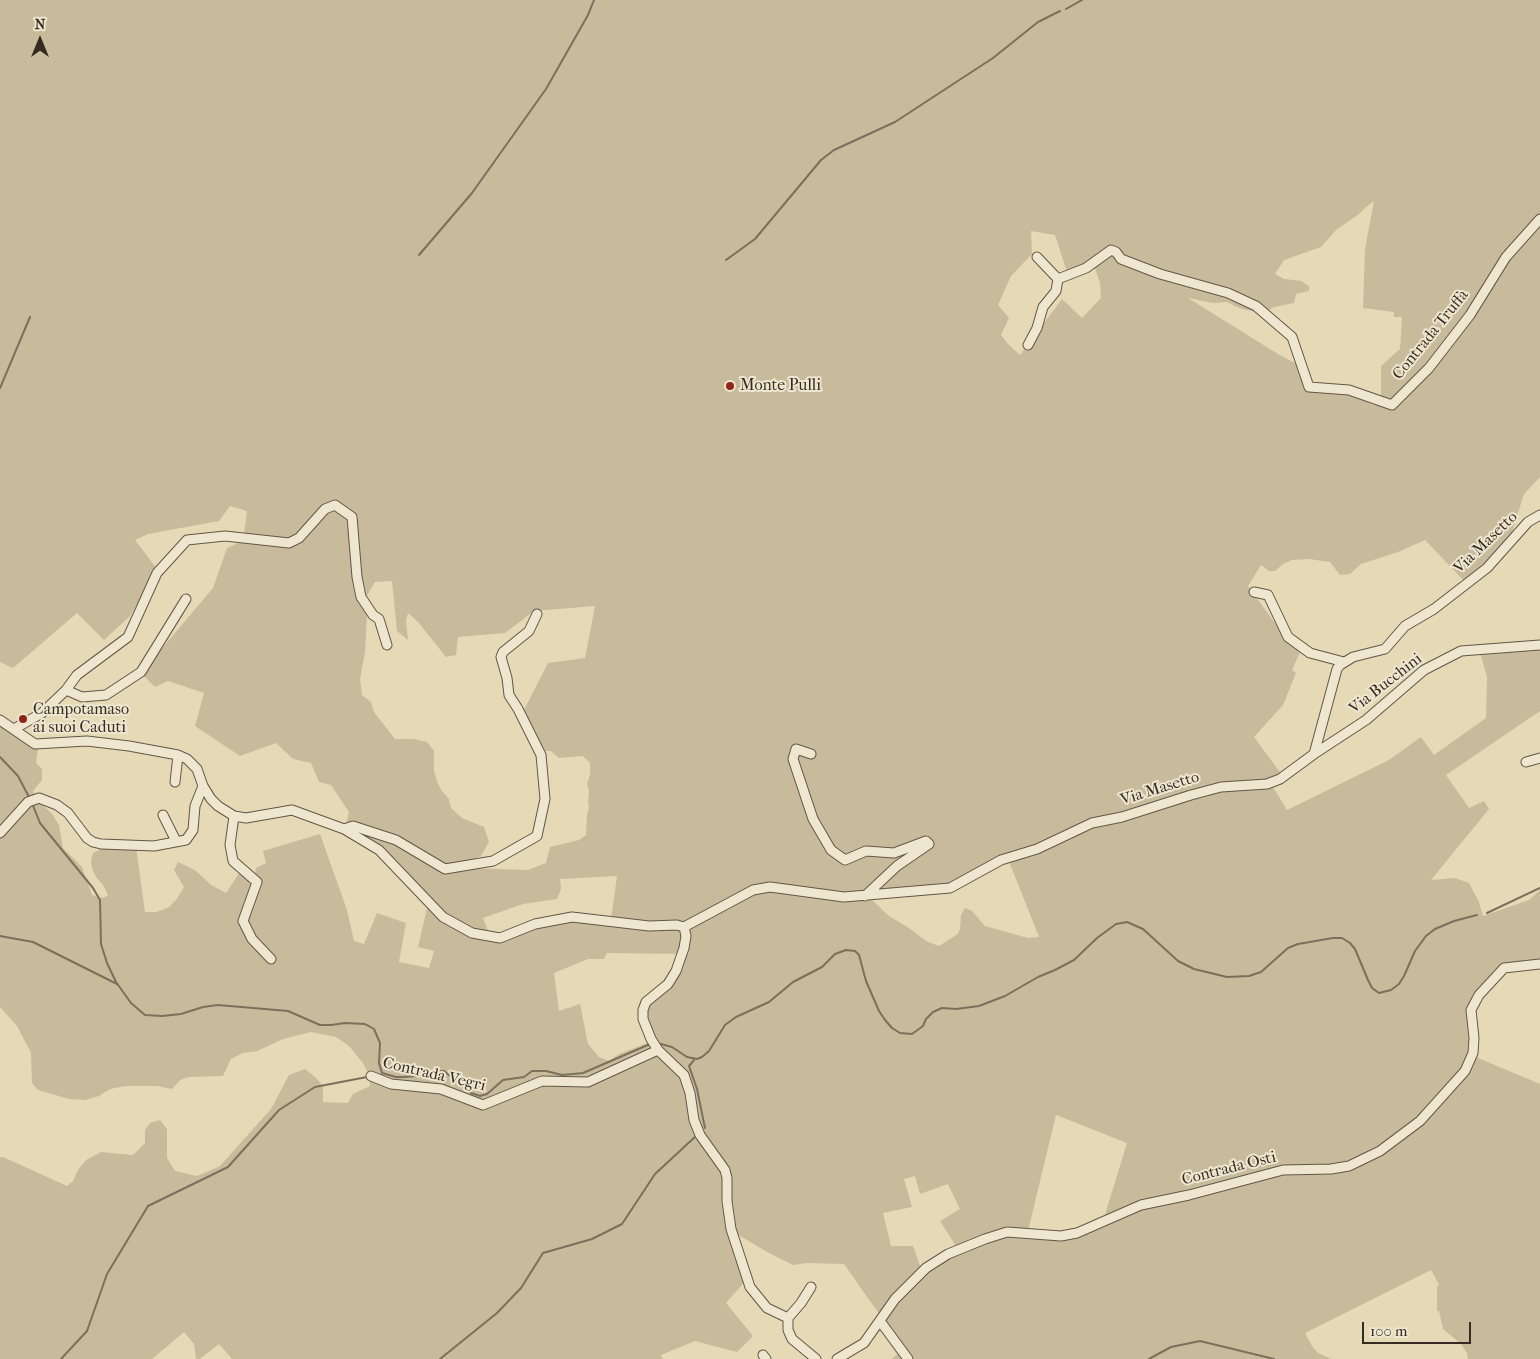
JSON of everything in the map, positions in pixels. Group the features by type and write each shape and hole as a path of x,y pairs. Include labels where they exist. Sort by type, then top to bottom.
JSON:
{"street":[{"name":"Contrada Truffa","path":"1058,279 1086,268 1112,250 1121,259 1160,274 1228,293 1256,306 1292,337 1309,387 1349,390 1392,406 1429,368 1470,314 1506,257 1540,219"},
{"path":"1028,345 1037,328 1043,307 1056,291 1058,279 1037,257"},
{"path":"14,729 42,713 66,690 77,675 128,637 157,573 186,540 225,536 289,543 299,538 324,509 335,505 352,517 357,577 361,597 373,615 380,619 387,644"},
{"name":"Via Masetto","path":"1344,662 1353,657 1385,649 1405,626 1434,610 1487,568 1528,522 1540,515"},
{"path":"1254,592 1268,595 1288,637 1310,653 1344,662"},
{"path":"66,690 82,696 106,695 141,672 186,599"},
{"path":"344,829 353,826 396,840 445,869 493,861 537,836 545,799 541,755 509,695 507,678 501,657 503,652 528,631 537,614"},
{"name":"Via Bucchini","path":"1314,754 1366,720 1424,670 1461,651 1540,645"},
{"path":"1314,754 1337,669 1344,662"},
{"path":"0,720 35,744 87,741 178,755 187,759 197,769 203,786 214,802 234,816 246,818 292,810 344,829 379,850 443,917 472,933 500,938 535,924 572,917 649,926 677,925 684,927 686,936 684,948 676,971 668,984 646,1002 643,1010 643,1019 651,1039 658,1050 684,1075 690,1092 694,1120 700,1135 725,1170 728,1178 727,1202 731,1229 750,1286 767,1308 788,1318"},
{"path":"811,754 796,749 793,759 813,819 831,850 845,860 866,851 894,854 926,842 929,844 897,866 864,896"},
{"name":"Via Masetto","path":"684,927 753,890 770,888 844,897 950,888 1001,860 1037,850 1092,823 1122,817 1221,787 1267,784 1280,779 1314,754"},
{"path":"175,782 178,755"},
{"path":"1526,762 1540,758"},
{"path":"0,832 28,802 39,798 57,805 68,813 87,838 93,842 154,846 186,840 193,830 195,806 203,786"},
{"path":"163,815 176,842"},
{"path":"234,816 230,846 233,860 257,882 243,921 252,939 271,959"},
{"name":"Contrada Osti","path":"880,1321 896,1299 926,1268 948,1254 984,1238 1007,1232 1061,1236 1077,1233 1141,1205 1190,1195 1283,1170 1332,1169 1349,1166 1380,1151 1420,1121 1465,1071 1473,1052 1474,1038 1471,1010 1479,995 1504,968 1540,964"},
{"name":"Contrada Vegri","path":"371,1076 391,1084 441,1090 483,1105 542,1082 588,1082 658,1050"},
{"path":"811,1286 801,1303 788,1318 788,1330 792,1339 816,1359"},
{"path":"837,1359 864,1343 880,1321 908,1359"}],"shaded area":[{"path":"0,0 1540,0 1540,477 1524,494 1508,545 1467,584 1425,540 1398,552 1361,564 1350,574 1340,575 1330,562 1309,559 1292,560 1283,564 1275,571 1269,571 1261,565 1248,586 1285,637 1301,650 1292,670 1296,673 1283,705 1254,737 1282,775 1270,782 1287,810 1389,760 1421,737 1434,755 1486,718 1487,677 1479,648 1540,644 1540,711 1446,775 1469,808 1484,801 1489,809 1431,880 1455,878 1469,883 1479,902 1483,916 1529,900 1540,890 1540,963 1503,971 1471,1005 1471,1055 1540,1084 1540,1359 1468,1359 1467,1353 1461,1344 1443,1329 1439,1311 1437,1311 1437,1287 1439,1285 1431,1270 1305,1333 1318,1353 1331,1359 891,1359 898,1354 877,1325 882,1318 844,1264 807,1263 793,1265 732,1231 748,1278 726,1303 753,1336 737,1352 695,1341 661,1355 662,1359 232,1359 219,1344 200,1359 196,1359 194,1344 184,1332 152,1359 0,1359 0,1157 67,1186 73,1181 78,1170 86,1160 101,1152 133,1155 145,1143 145,1130 150,1123 160,1120 167,1129 167,1158 175,1171 197,1176 220,1166 271,1109 289,1075 305,1069 323,1086 323,1102 348,1103 353,1094 370,1086 368,1073 363,1063 349,1046 336,1037 311,1032 283,1039 257,1051 243,1053 231,1059 223,1076 189,1077 180,1080 172,1089 157,1086 125,1086 110,1089 99,1096 85,1100 69,1099 38,1090 32,1083 31,1053 17,1026 0,1007 0,719 39,740 36,763 42,769 42,780 33,791 36,798 52,814 59,825 63,848 82,867 92,895 103,898 108,895 96,877 91,861 93,853 107,846 136,847 145,912 156,912 168,908 176,900 184,887 174,870 178,862 195,870 211,885 226,893 240,872 254,881 256,868 266,863 263,851 320,834 347,910 354,941 364,944 377,913 406,923 399,962 429,968 434,951 418,947 428,904 390,860 345,829 349,812 331,785 319,782 311,763 293,759 276,743 240,756 195,726 204,693 168,681 155,687 141,673 213,588 227,548 243,541 247,511 230,506 219,521 148,534 135,540 157,569 130,616 104,640 77,613 13,668 0,662","holes":["1374,201 1365,249 1363,308 1394,312 1394,317 1402,317 1400,349 1381,366 1381,406 1370,404 1368,397 1355,387 1304,383 1304,368 1188,298 1213,303 1227,302 1239,308 1263,314 1274,307 1294,303 1296,294 1309,291 1309,286 1301,281 1284,279 1275,274 1284,260 1321,247 1336,230","1031,231 1055,235 1068,275 1093,263 1100,283 1101,298 1082,318 1062,299 1020,355 1001,335 1009,318 998,305 1011,276 1032,254","392,581 397,631 408,640 406,621 408,613 418,622 446,657 456,655 458,637 505,633 534,611 595,606 585,658 548,663 523,712 536,750 551,751 559,758 583,756 590,763 590,775 587,784 589,808 586,835 579,840 550,847 546,863 528,870 465,868 468,861 481,856 489,842 484,827 462,818 451,808 449,799 441,790 437,781 434,771 434,751 427,742 414,739 395,739 374,712 371,702 362,695 360,679 365,652 367,613 362,604 375,582","1008,859 1039,937 1028,938 985,926 972,911 965,908 961,915 958,934 939,946 926,941 889,916 871,899 950,887","617,876 611,919 540,921 508,934 490,936 483,918 523,904 557,899 561,889 560,879","607,953 682,954 666,986 646,1000 645,1029 653,1041 619,1054 609,1061 599,1057 588,1044 580,1004 559,1011 554,973 588,959 604,959","1056,1115 1127,1143 1103,1221 1062,1234 1028,1231","915,1176 920,1194 948,1184 960,1209 940,1221 957,1248 921,1268 913,1246 891,1246 883,1213 912,1207 904,1179"]}],"waterway":[{"path":"419,255 472,193 546,89 588,15 594,0"},
{"path":"1066,9 1082,0"},
{"path":"726,260 755,239 821,160 834,150 895,122 993,58 1038,22 1060,11"},
{"path":"0,388 30,317"},
{"path":"0,757 18,776 29,797"},
{"path":"32,803 40,823 93,888 100,900 101,944 107,963 116,982 131,1003 145,1015 181,1014 203,1007 218,1005 288,1011 320,1025 365,1024 374,1029 380,1043 379,1063 382,1073 403,1077 444,1071 471,1093 480,1096 487,1094 503,1080 524,1077 532,1071 546,1071 562,1075 583,1073 650,1044"},
{"path":"1487,913 1540,888"},
{"path":"657,1043 672,1047 687,1057 697,1059 702,1057 709,1051 725,1025 736,1017 769,1002 793,982 822,967 835,954 846,950 855,951 859,955 866,981 885,1020 900,1033 912,1034 923,1026 926,1019 933,1012 942,1008 956,1009 979,1006 1005,996 1038,977 1074,960 1097,938 1116,924 1127,922 1143,929 1178,961 1194,969 1227,977 1249,976 1261,972 1288,948 1298,944 1342,938 1355,949 1372,988 1379,993 1391,990 1399,984 1415,951 1426,936 1435,929 1454,921 1477,915"},
{"path":"0,936 33,942 117,984"},
{"path":"694,1060 689,1066 697,1089 705,1128"},
{"path":"61,1359 87,1331 107,1274 148,1206 228,1167 279,1110 315,1087 367,1077"},
{"path":"440,1359 497,1313 521,1288 543,1253 592,1239 622,1224 655,1174 696,1136"},
{"path":"1149,1359 1171,1347 1200,1341 1274,1359"}],"place":[{"name":"Monte Pulli","path":"730,386"},
{"name":"Campotamaso ai suoi Caduti","path":"23,719"}]}
